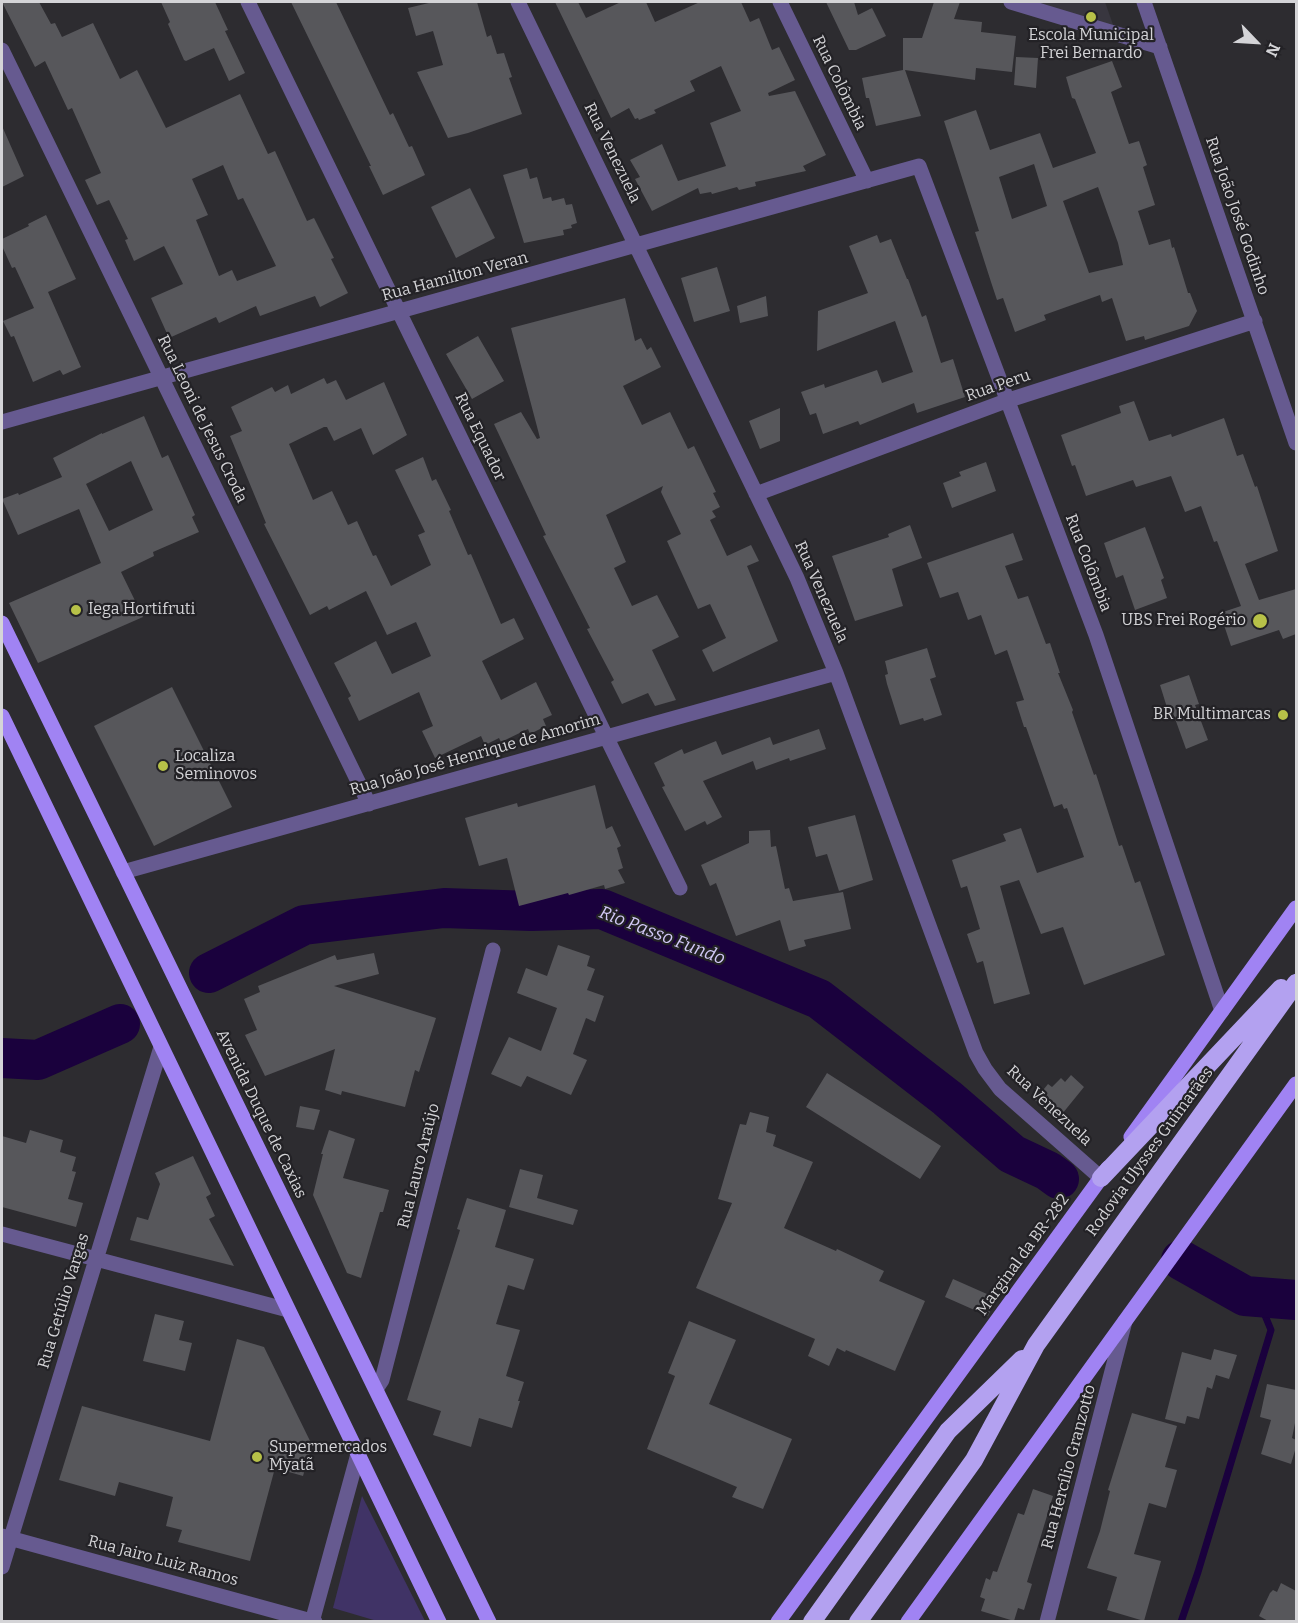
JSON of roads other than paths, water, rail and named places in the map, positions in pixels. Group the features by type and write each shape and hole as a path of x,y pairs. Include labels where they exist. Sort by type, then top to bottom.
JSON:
{"highway":[{"path":"1101,1178 1296,972"},
{"name":"Rodovia Ulysses Guimarães","path":"858,1622 974,1460 1036,1345 1296,983"},
{"name":"Rodovia Ulysses Guimarães","path":"812,1622 948,1431 1036,1345"}],"main road":[{"name":"Avenida Duque de Caxias","path":"2,623 489,1622"},
{"path":"2,716 439,1622"},
{"name":"Marginal da BR-282","path":"778,1622 1296,908"},
{"path":"908,1622 1296,1084"}],"street":[{"name":"Rua Equador","path":"248,2 680,888"},
{"name":"Rua Venezuela","path":"518,2 797,578 836,673 976,1053 984,1069 1000,1089 1101,1178"},
{"name":"Rua Colômbia","path":"780,2 867,181"},
{"path":"1011,2 1160,47"},
{"name":"Rua João José Godinho","path":"1144,2 1296,443"},
{"name":"Rua Leoni de Jesus Croda","path":"2,50 369,804"},
{"name":"Rua Hamilton Veran","path":"2,422 919,166"},
{"name":"Rua Colômbia","path":"919,166 1096,634 1222,1011"},
{"name":"Rua Peru","path":"756,494 1006,401 1255,321"},
{"name":"Rua João José Henrique de Amorim","path":"123,872 836,673"},
{"name":"Rua Lauro Araújo","path":"376,1389 382,1380 493,950"},
{"name":"Rua Getúlio Vargas","path":"2,1567 6,1537 96,1259 161,1047"},
{"path":"2,1234 288,1310"},
{"name":"Rua Hercílio Granzotto","path":"1047,1622 1125,1321"},
{"path":"313,1621 358,1454"},
{"name":"Rua Jairo Luiz Ramos","path":"6,1537 313,1621"}],"waterway":[{"name":"Rio Passo Fundo","path":"209,973 304,925 444,908 531,911 602,909 819,999 947,1098 1012,1154 1048,1171 1059,1179"},
{"name":"Rio Passo Fundo","path":"2,1058 38,1060 120,1024"},
{"name":"Rio Passo Fundo","path":"1181,1260 1245,1296 1296,1300"},
{"path":"1181,1622 1271,1330 1264,1313 1245,1296"}],"place":[{"name":"Escola Municipal Frei Bernardo","path":"1091,17"},
{"name":"Iega Hortifruti","path":"76,610"},
{"name":"UBS Frei Rogério","path":"1260,621"},
{"name":"BR Multimarcas","path":"1283,715"},
{"name":"Localiza Seminovos","path":"163,766"},
{"name":"Supermercados Myatã","path":"257,1457"}]}
